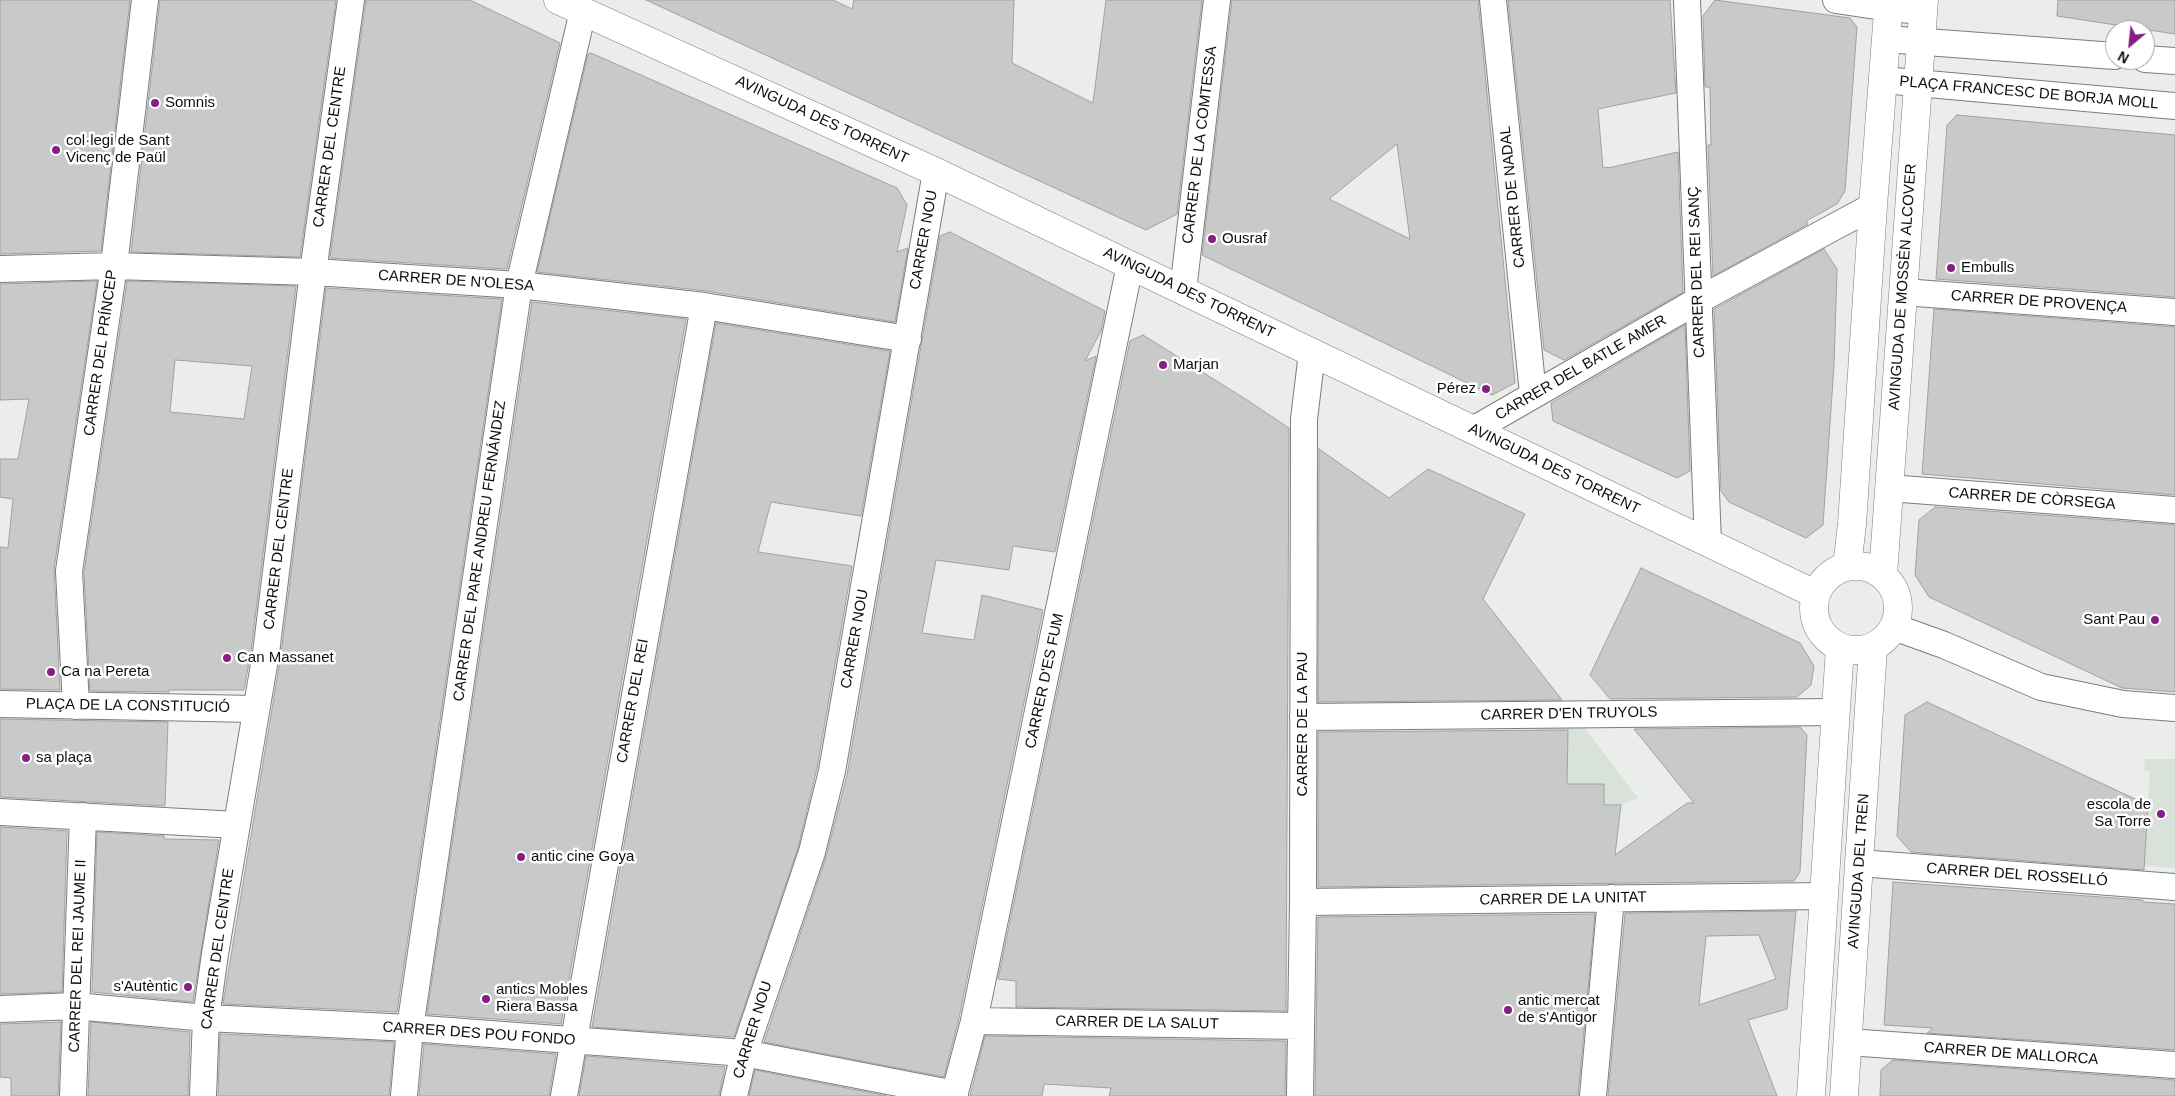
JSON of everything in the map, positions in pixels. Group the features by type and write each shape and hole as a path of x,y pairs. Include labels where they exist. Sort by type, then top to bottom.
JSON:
{"main road":[{"name":"AVINGUDA DES TORRENT","path":"558,0 936,172 1815,594"},
{"path":"1847,567 1852,524 1873,206 1889,4"},
{"name":"AVINGUDA DE MOSSÈN ALCOVER","path":"1883,575 1923,5"},
{"path":"1847,567 1871,568 1883,575 1892,586 1897,598 1898,613 1894,626 1886,639 1873,647 1851,650 1829,641 1820,632 1815,620 1813,607 1815,594 1822,582 1833,572 1847,567"},
{"path":"1811,1096 1840,647"},
{"name":"AVINGUDA DEL TREN","path":"1844,1096 1873,647"}],"street":[{"name":"CARRER DEL PRÍNCEP","path":"76,706 69,571 114,266 145,0"},
{"name":"CARRER DEL CENTRE","path":"203,1096 206,1018 255,709 266,652 313,272 351,0"},
{"name":"CARRER DE LA COMTESSA","path":"1183,291 1217,0"},
{"name":"CARRER DE NADAL","path":"1493,0 1533,394"},
{"name":"CARRER DEL REI SANÇ","path":"1687,0 1697,301 1708,543"},
{"path":"1836,0 1923,5"},
{"name":"CARRER DEL PARE ANDREU FERNÁNDEZ","path":"404,1096 410,1028 520,285 583,11"},
{"path":"1886,40 2105,55"},
{"path":"2155,59 2175,61"},
{"name":"PLAÇA FRANCESC DE BORJA MOLL","path":"1883,80 2175,106"},
{"name":"CARRER NOU","path":"734,1096 744,1053 812,852 832,771 936,172"},
{"name":"CARRER DEL BATLE AMER","path":"1473,430 1697,301 1873,206"},
{"name":"CARRER D'ES FUM","path":"954,1095 974,1021 1130,265"},
{"name":"CARRER DE N'OLESA","path":"0,269 114,266 313,272 520,285 704,306 908,338"},
{"name":"CARRER DE PROVENÇA","path":"1903,292 2175,312"},
{"name":"CARRER DEL REI","path":"564,1096 572,1041 704,306"},
{"name":"CARRER DE LA PAU","path":"1300,1096 1303,902 1304,418 1312,352"},
{"name":"CARRER DE CÒRSEGA","path":"1889,488 2175,510"},
{"path":"1894,626 1944,645 2041,687 2123,704 2175,708"},
{"name":"PLAÇA DE LA CONSTITUCIÓ","path":"0,704 255,709"},
{"name":"CARRER D'EN TRUYOLS","path":"1303,717 1835,712"},
{"path":"0,812 237,825"},
{"name":"CARRER DEL REI JAUME II","path":"73,1096 83,816"},
{"name":"CARRER DEL ROSSELLÓ","path":"1859,863 2175,887"},
{"name":"CARRER DE LA UNITAT","path":"1303,902 1824,896"},
{"path":"1593,1096 1611,898"},
{"name":"CARRER DES POU FONDO","path":"0,1009 75,1006 206,1018 410,1028 744,1053 954,1095"},
{"name":"CARRER DE LA SALUT","path":"974,1021 1301,1026"},
{"name":"CARRER DE MALLORCA","path":"1848,1042 2175,1065"}],"shaded area":[{"path":"1584,727 1638,798 1621,805 1534,806 1534,728"},
{"name":"escola de Sa Torre","path":"2145,759 2175,759 2175,868 2143,866 2150,771 2144,771"}],"building":[{"path":"0,0 130,0 101,251 0,254"},
{"path":"160,0 336,0 300,257 131,252"},
{"path":"366,0 470,0 560,43 507,269 330,258"},
{"path":"646,0 833,0 852,9 854,0 1014,0 1012,63 1093,103 1106,0 1202,0 1177,214 1146,230"},
{"path":"1232,0 1478,0 1515,383 1492,395 1202,255","holes":["1397,144 1410,239 1329,199"]},
{"path":"1508,0 1670,0 1676,93 1598,109 1603,168 1678,152 1683,292 1564,360 1544,350"},
{"path":"1715,0 1850,18 1857,27 1845,191 1837,204 1806,221 1808,224 1713,276 1708,145 1711,145 1710,87 1705,87 1703,16"},
{"path":"2058,0 2175,0 2175,34 2155,31 2155,20 2105,20 2105,23 2057,16"},
{"path":"591,53 897,188 907,205 897,252 908,248 895,322 706,291 537,272 588,54"},
{"path":"1957,115 2175,135 2175,297 1936,279 1947,125"},
{"path":"950,232 1105,311 1101,331 1085,361 1096,356 1055,552 1013,546 1009,570 936,560 922,633 974,640 982,595 1043,610 959,1018 944,1077 764,1042 826,857 847,775 940,236"},
{"path":"1824,249 1837,269 1834,365 1823,525 1806,538 1729,502 1721,491 1714,309"},
{"path":"97,281 54,569 60,690 0,689 0,547 8,548 13,499 0,497 0,459 18,459 29,399 0,400 0,284"},
{"path":"127,281 296,286 251,651 244,690 169,690 169,692 90,691 84,572","holes":["175,360 252,366 244,419 170,412"]},
{"path":"326,288 502,299 397,1012 223,1004 281,655"},
{"path":"532,302 686,319 561,1024 427,1014"},
{"path":"1934,309 2175,327 2175,495 1922,474"},
{"path":"716,323 890,351 861,516 771,502 758,552 852,566 817,768 798,848 734,1037 592,1027"},
{"path":"1685,325 1690,471 1677,478 1553,421 1551,403"},
{"path":"1143,335 1289,428 1286,1011 1016,1007 1016,981 998,979 1130,341"},
{"path":"1319,449 1389,498 1428,469 1525,514 1483,599 1562,700 1318,702"},
{"path":"1935,507 2175,525 2175,692 2122,688 1929,597 1915,575 1919,520"},
{"path":"1641,568 1800,643 1814,666 1811,685 1797,697 1610,699 1590,675"},
{"path":"1927,702 2148,805 2144,870 1911,852 1897,836 1905,715"},
{"path":"0,719 168,722 165,806 0,797"},
{"path":"1800,727 1807,735 1800,872 1794,881 1318,887 1318,732 1568,730 1567,784 1604,784 1604,805 1621,805 1615,855 1687,803 1694,803 1634,729"},
{"path":"0,827 67,831 62,992 0,994"},
{"path":"97,832 164,836 164,839 219,840 193,1002 92,992"},
{"path":"1893,882 2175,904 2175,1050 1927,1033 1933,1028 1884,1025"},
{"path":"1796,911 1787,1009 1748,1020 1777,1096 1608,1096 1625,913","holes":["1759,935 1776,979 1699,1005 1706,936"]},
{"path":"1595,914 1578,1096 1315,1096 1318,917"},
{"path":"61,1022 58,1096 11,1096 11,1078 0,1077 0,1024"},
{"path":"91,1022 190,1032 188,1096 88,1096"},
{"path":"220,1034 394,1042 389,1096 218,1096"},
{"path":"985,1036 1286,1041 1285,1096 1109,1096 1111,1088 1044,1084 1042,1096 970,1096"},
{"path":"424,1044 556,1054 549,1096 419,1096"},
{"path":"586,1056 725,1067 719,1096 579,1096"},
{"path":"1893,1060 2175,1080 2175,1096 1880,1096 1881,1070"},
{"path":"755,1070 887,1096 749,1096"}],"place":[{"name":"Somnis","path":"155,103"},
{"name":"col·legi de Sant Vicenç de Paül","path":"56,150"},
{"name":"Ousraf","path":"1212,239"},
{"name":"Embulls","path":"1951,268"},
{"name":"Marjan","path":"1163,365"},
{"name":"Pérez","path":"1486,389"},
{"name":"Sant Pau","path":"2155,620"},
{"name":"Can Massanet","path":"227,658"},
{"name":"Ca na Pereta","path":"51,672"},
{"name":"sa plaça","path":"26,758"},
{"name":"escola de Sa Torre","path":"2161,814"},
{"name":"antic cine Goya","path":"521,857"},
{"name":"s'Autèntic","path":"188,987"},
{"name":"antics Mobles Riera Bassa","path":"486,999"},
{"name":"antic mercat de s'Antigor","path":"1508,1010"}]}
